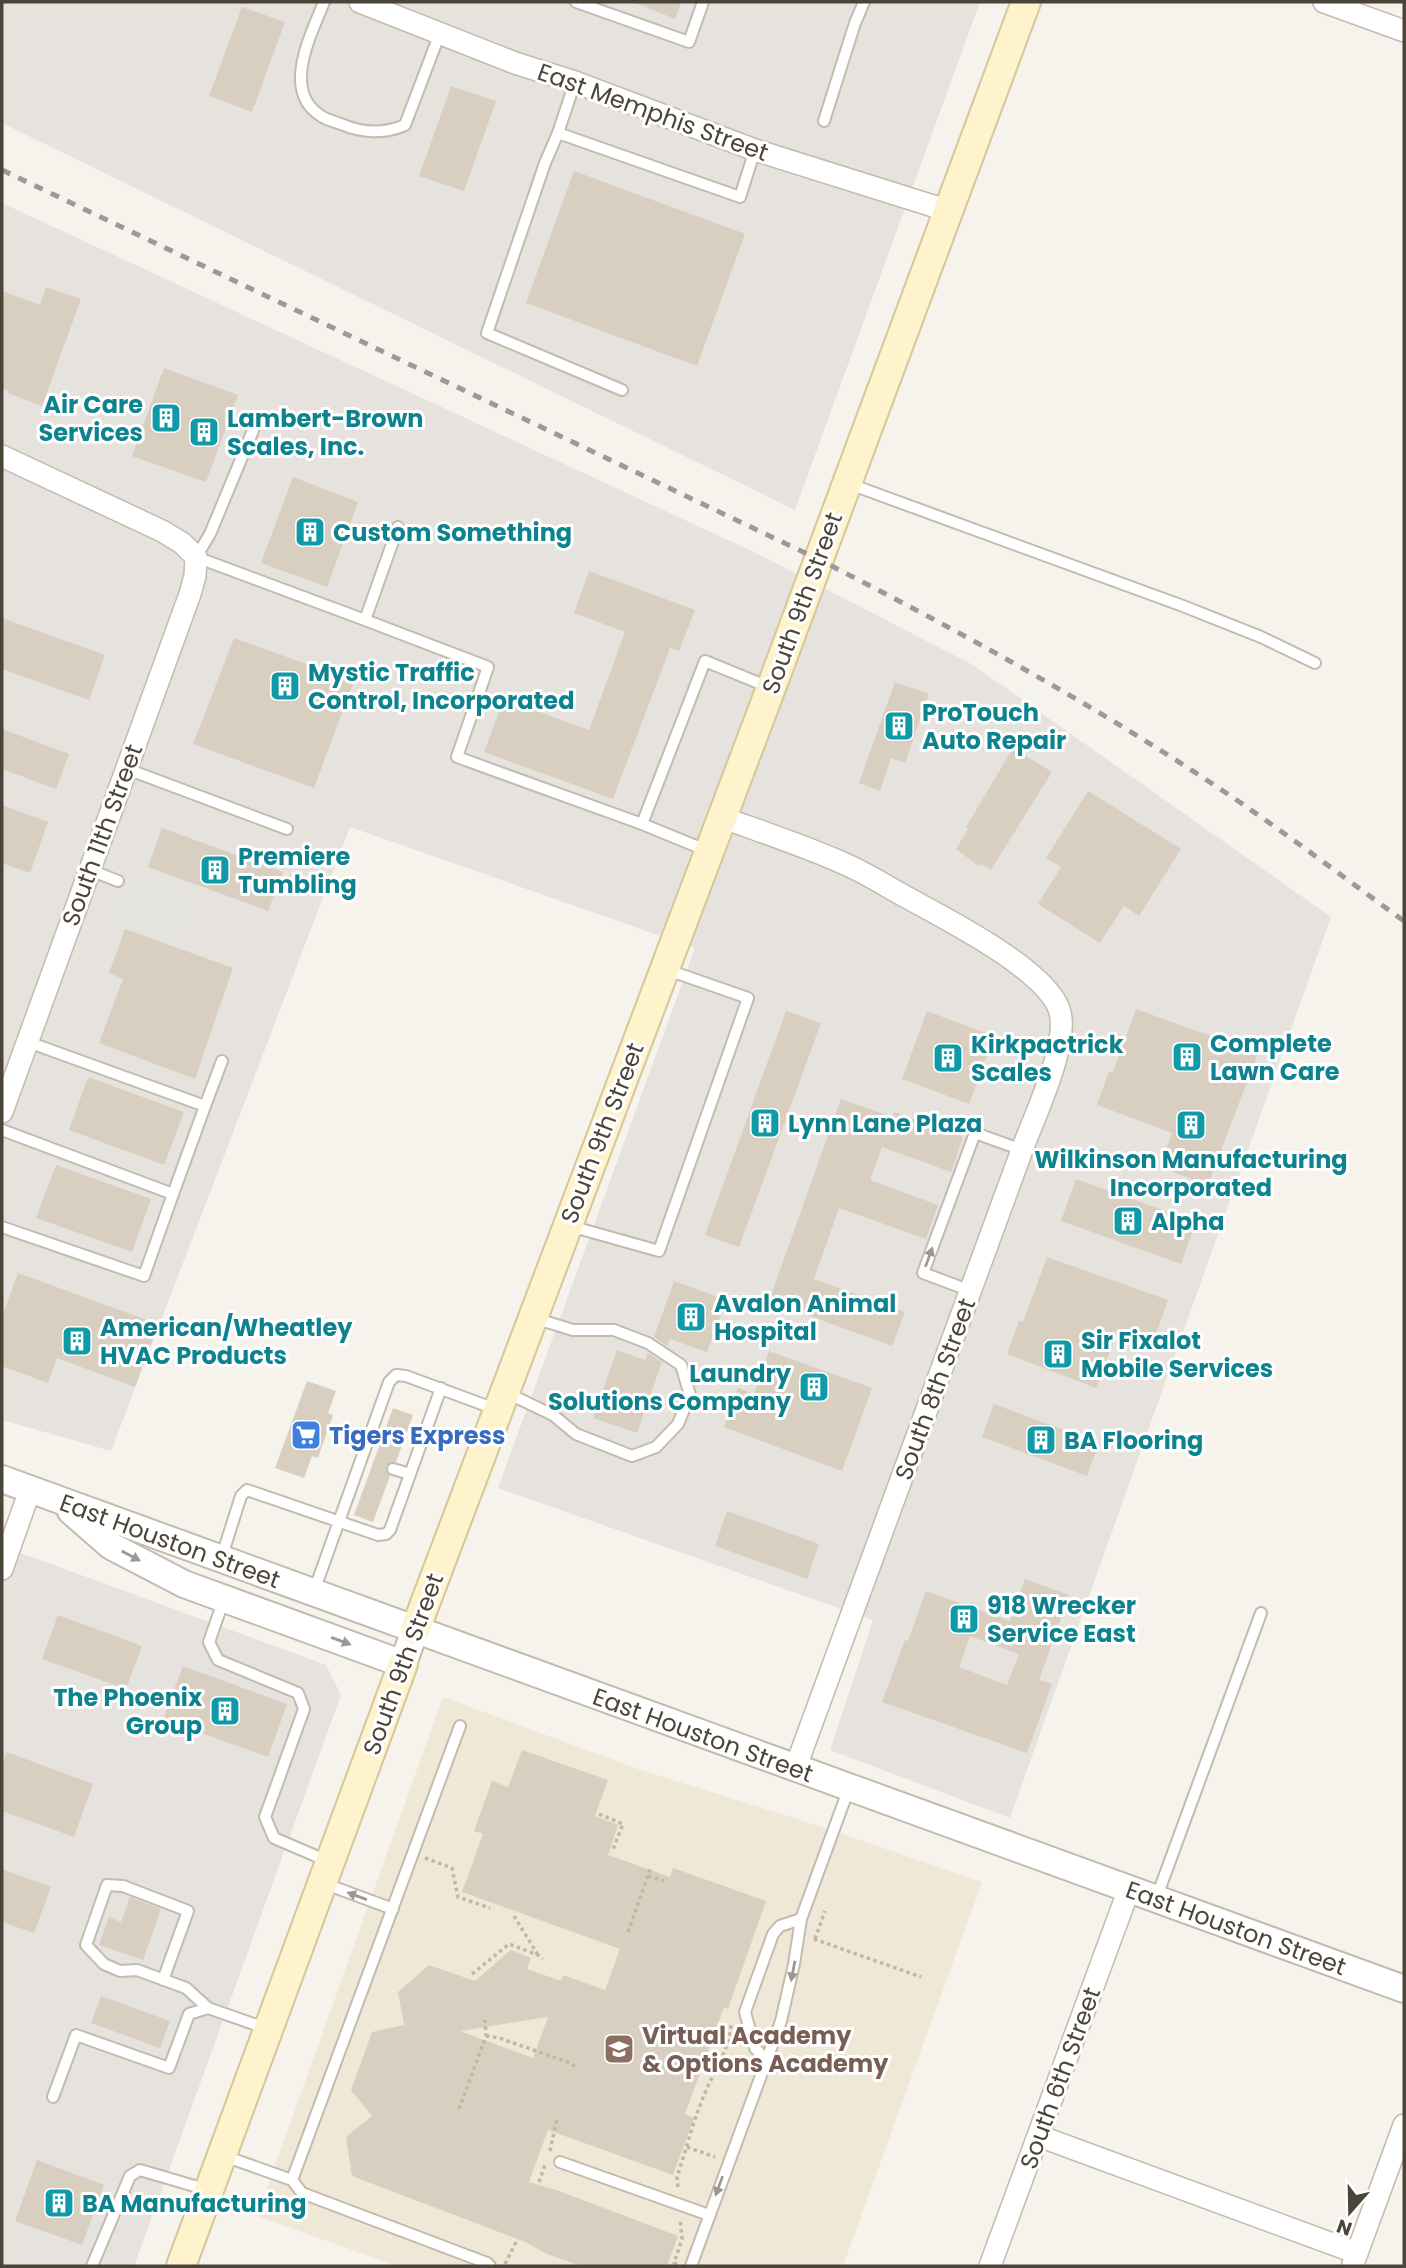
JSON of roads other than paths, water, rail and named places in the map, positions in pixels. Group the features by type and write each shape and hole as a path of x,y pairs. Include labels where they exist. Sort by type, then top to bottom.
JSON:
{"main road":[{"name":"South 9th Street","path":"415,1630 771,688 1026,2"},
{"name":"South 9th Street","path":"181,2266 403,1664"}],"street":[{"name":"East Memphis Street","path":"360,2 515,63 575,82 755,150 949,211"},
{"path":"1324,2 1404,31"},
{"path":"2,456 162,531 182,543 196,557"},
{"name":"South 11th Street","path":"2,1112 190,594 196,557"},
{"name":"South 8th Street","path":"721,817 846,864 953,923 1036,979 1058,1008 1062,1031 1059,1046 971,1291 795,1769"},
{"name":"East Houston Street","path":"2,1479 1404,1989"},
{"path":"2,1569 30,1490"},
{"path":"58,1500 111,1546 184,1584 403,1664"},
{"name":"South 9th Street","path":"403,1664 415,1630"},
{"name":"South 6th Street","path":"990,2266 1129,1889"},
{"path":"1039,2136 1354,2260 1404,2125"}],"lane":[{"path":"324,2 307,46 300,81 303,98 320,115 347,127 368,131 392,130 405,125 440,33"},
{"path":"576,2 689,42 703,2"},
{"path":"824,121 864,2"},
{"path":"575,82 486,333 622,390"},
{"path":"558,133 740,197 755,150"},
{"path":"254,428 210,534 196,557 488,667 457,757 642,824 708,851"},
{"path":"847,483 1183,606 1261,637 1315,663"},
{"path":"365,621 398,527"},
{"path":"642,824 705,661 771,688"},
{"path":"127,769 287,829"},
{"path":"90,870 118,881"},
{"path":"568,1225 659,1251 748,998 664,968"},
{"path":"28,1042 205,1106"},
{"path":"2,1227 144,1276 222,1061"},
{"path":"2,1130 173,1194"},
{"path":"971,1291 923,1273 975,1133 1022,1150"},
{"path":"313,1593 390,1382 396,1375 553,1415 576,1434 632,1456 656,1447 678,1424 690,1395 681,1365 648,1343 614,1330 573,1330 533,1317"},
{"path":"220,1559 241,1496 247,1490 378,1535 386,1534 390,1530 441,1388"},
{"path":"362,1458 373,1462"},
{"path":"393,1469 410,1475"},
{"path":"224,1599 209,1642 218,1660 298,1693 304,1709 265,1816 274,1838 326,1872 393,1909"},
{"path":"1156,1899 1261,1613"},
{"path":"292,2180 460,1726"},
{"path":"691,2266 781,2021 801,1919 849,1788"},
{"path":"163,1980 188,1911 123,1886 107,1885 86,1945 104,1964 120,1971 137,1970 163,1980 186,1988 208,2008 268,2029"},
{"path":"766,2060 755,2048 745,2012 774,1934 780,1926 801,1919"},
{"path":"53,2097 76,2035 169,2068 189,2014 208,2008"},
{"path":"221,2155 292,2180 302,2193 490,2266"},
{"path":"560,2162 709,2215"},
{"path":"92,2266 130,2176 140,2170 208,2190"}],"railway":[{"path":"2,170 818,559 926,615 1033,674 1190,769 1262,817 1404,921"}],"place":[{"name":"Air Care Services","path":"166,418"},
{"name":"Lambert-Brown Scales, Inc.","path":"204,432"},
{"name":"Custom Something","path":"310,532"},
{"name":"Mystic Traffic Control, Incorporated","path":"285,686"},
{"name":"ProTouch Auto Repair","path":"899,726"},
{"name":"Premiere Tumbling","path":"215,870"},
{"name":"Complete Lawn Care","path":"1187,1057"},
{"name":"Kirkpactrick Scales","path":"948,1058"},
{"name":"Lynn Lane Plaza","path":"765,1123"},
{"name":"Wilkinson Manufacturing Incorporated","path":"1191,1125"},
{"name":"Alpha","path":"1128,1221"},
{"name":"Avalon Animal Hospital","path":"691,1317"},
{"name":"American/Wheatley HVAC Products","path":"77,1341"},
{"name":"Sir Fixalot Mobile Services","path":"1058,1354"},
{"name":"Laundry Solutions Company","path":"814,1387"},
{"name":"Tigers Express","path":"306,1435"},
{"name":"BA Flooring","path":"1041,1440"},
{"name":"918 Wrecker Service East","path":"964,1619"},
{"name":"The Phoenix Group","path":"225,1711"},
{"name":"Virtual Academy & Options Academy","path":"619,2049"},
{"name":"BA Manufacturing","path":"59,2203"}]}
